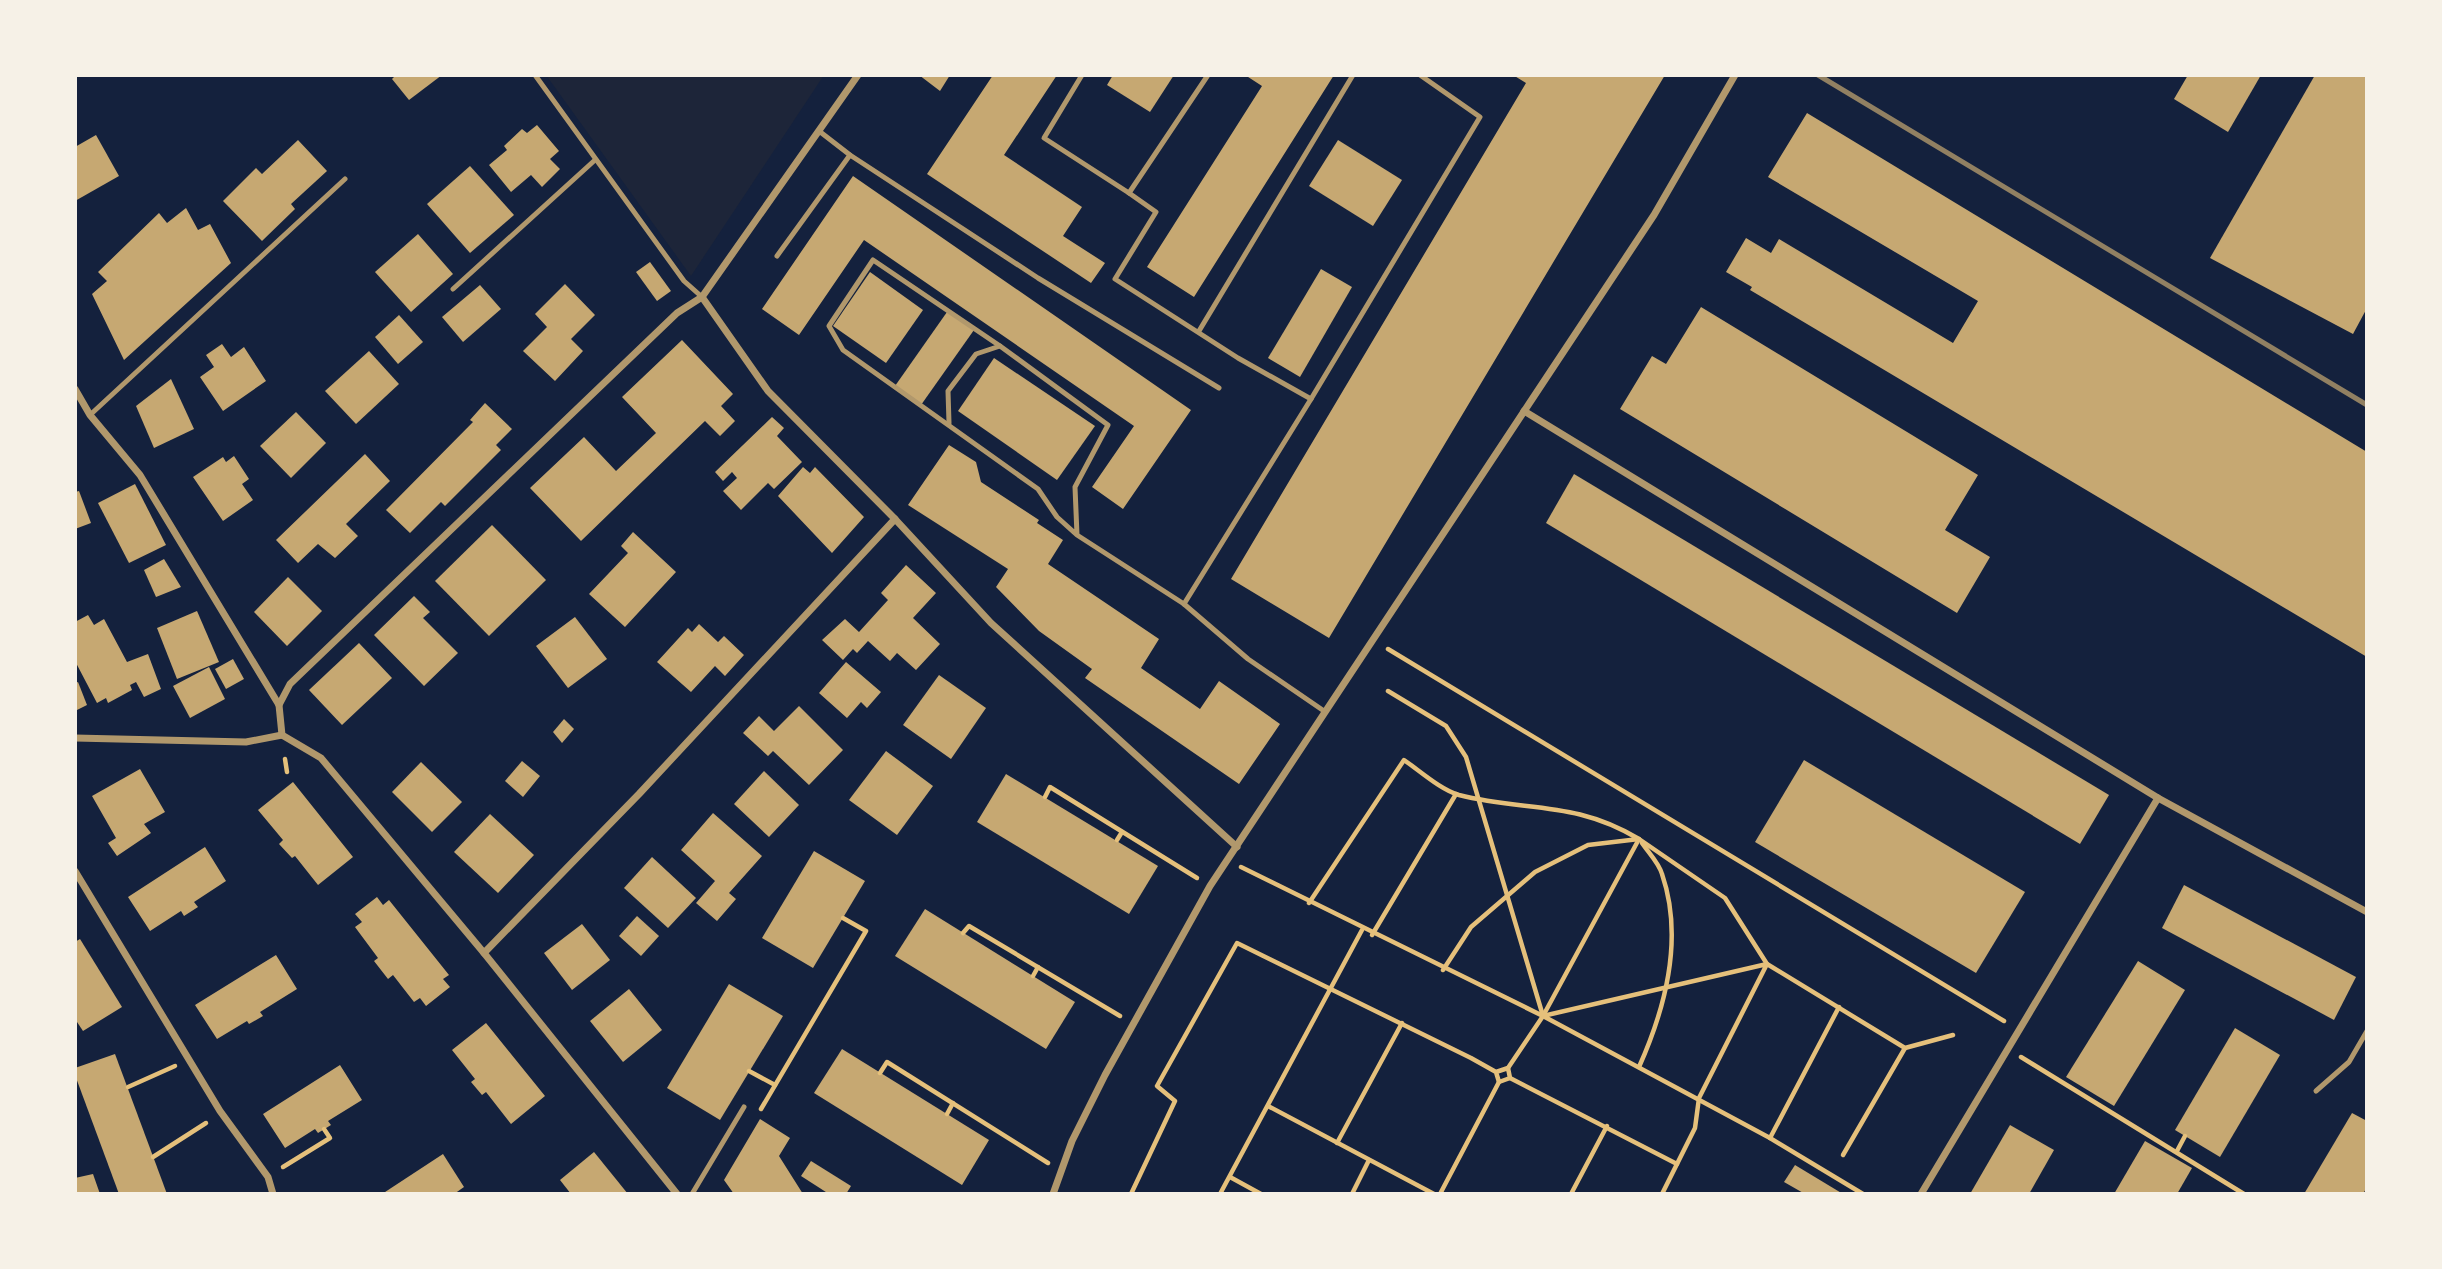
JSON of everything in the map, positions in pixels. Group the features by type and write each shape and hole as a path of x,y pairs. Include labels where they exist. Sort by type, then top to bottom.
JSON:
{"street":[{"path":"279,705 290,684 391,586 677,313 702,298 858,75"},
{"path":"1053,1194 1072,1140 1132,1023 1210,886 1654,215 1735,75"},
{"path":"702,298 768,391 895,519 992,623 1237,847"},
{"path":"75,388 90,415 140,474 279,705 282,735"},
{"path":"1524,411 2158,798 2367,912"},
{"path":"484,953 639,794 895,519"},
{"path":"75,738 246,742 282,735 321,758 484,953 677,1194"},
{"path":"1921,1194 2158,798"},
{"path":"75,871 222,1113 268,1177 273,1194"}],"lane":[{"path":"536,75 684,281 702,298"},
{"path":"1082,75 1044,138 1156,212 1115,279 1238,358 1311,399"},
{"path":"1129,193 1208,75"},
{"path":"1199,331 1353,75"},
{"path":"1184,604 1480,117 1420,75"},
{"path":"818,131 850,155 1038,278 1219,388"},
{"path":"778,256 850,155"},
{"path":"453,289 595,160"},
{"path":"90,415 345,179"},
{"path":"1077,535 1075,487 1108,425 1000,346 873,260 829,326 843,350 1038,489 1057,517 1077,535 1184,604 1248,659 1325,711"},
{"path":"949,423 948,391 976,354 1000,346"},
{"path":"2316,1091 2349,1062 2367,1031"},
{"path":"692,1194 744,1107"}],"path":[{"path":"1371,639 2020,1030"},
{"path":"1388,691 1446,726 1466,757 1543,1016"},
{"path":"1309,903 1404,760 1456,794 1560,808 1611,822 1725,898 1767,964 1905,1048"},
{"path":"1045,797 1050,787 1210,886"},
{"path":"1372,935 1456,794"},
{"path":"1116,841 1122,832"},
{"path":"1443,970 1471,927 1535,872 1588,845 1639,839"},
{"path":"1639,839 1662,873 1671,929 1667,989 1657,1028 1639,1067"},
{"path":"1496,1072 1508,1068 1543,1016 1639,839"},
{"path":"1228,861 1443,970 1543,1016 1699,1098 1863,1194"},
{"path":"756,1118 866,931 843,918"},
{"path":"963,933 969,926 1132,1023"},
{"path":"1220,1194 1362,930"},
{"path":"1131,1194 1175,1101 1157,1086 1237,943 1496,1072 1499,1082"},
{"path":"1543,1016 1767,964"},
{"path":"1662,1194 1695,1128 1699,1098 1767,964"},
{"path":"1033,976 1038,967"},
{"path":"1770,1138 1839,1007"},
{"path":"1337,1143 1402,1023"},
{"path":"1843,1156 1905,1048 1953,1035"},
{"path":"2008,1050 2244,1194"},
{"path":"128,1087 189,1060"},
{"path":"880,1073 887,1062 1061,1171"},
{"path":"1508,1068 1510,1078"},
{"path":"749,1070 775,1085"},
{"path":"1440,1194 1499,1082 1510,1078 1677,1164"},
{"path":"947,1114 953,1103"},
{"path":"1268,1106 1434,1194"},
{"path":"153,1157 222,1113"},
{"path":"1571,1194 1607,1126"},
{"path":"268,1177 330,1138 324,1129"},
{"path":"2148,1143 2152,1136"},
{"path":"2177,1151 2185,1136"},
{"path":"1352,1194 1369,1160"},
{"path":"1230,1177 1261,1194"}],"shaded area":[{"path":"546,75 824,75 691,276"}],"building":[{"path":"396,75 442,75 409,100 392,79"},
{"path":"919,75 950,75 940,91"},
{"path":"993,75 1057,75 1004,155 1082,207 1063,236 1105,263 1091,283 927,174"},
{"path":"1113,75 1174,75 1150,112 1107,85"},
{"path":"1245,75 1334,75 1194,297 1147,267 1262,86"},
{"path":"1513,75 1665,75 1329,638 1231,579 1526,83"},
{"path":"2188,75 2261,75 2228,132 2174,99"},
{"path":"2315,75 2367,75 2367,308 2353,334 2210,258"},
{"path":"1807,113 2367,452 2367,657 1750,290 1752,287 1726,272 1746,238 1771,253 1779,239 1953,343 1978,301 1768,177"},
{"path":"537,125 559,151 550,159 560,169 542,187 531,175 511,192 489,165 507,150 504,146 522,129 527,133"},
{"path":"96,135 119,176 75,201 75,147"},
{"path":"298,140 327,171 291,204 295,209 262,241 223,201 256,168 262,174"},
{"path":"1338,140 1402,180 1373,226 1309,186"},
{"path":"470,166 514,215 470,253 427,204"},
{"path":"853,176 1191,410 1123,509 1092,487 1134,426 864,240 799,335 762,309"},
{"path":"186,208 198,230 210,224 231,263 124,360 92,294 107,281 98,272 159,213 167,223"},
{"path":"418,234 453,274 411,312 375,272"},
{"path":"650,262 671,291 657,301 636,272"},
{"path":"1321,269 1352,287 1300,377 1268,358"},
{"path":"870,272 923,310 886,363 833,326"},
{"path":"565,284 595,315 571,339 583,351 555,381 523,351 547,327 535,314"},
{"path":"480,285 501,309 463,342 442,317"},
{"path":"1701,307 1978,475 1945,530 1990,557 1957,613 1620,409 1652,356 1666,364"},
{"path":"947,312 974,330 921,405 895,386"},
{"path":"399,315 423,342 398,364 375,337"},
{"path":"682,340 733,394 721,406 735,421 720,436 705,421 581,541 530,488 584,437 616,471 656,433 622,397"},
{"path":"222,344 231,357 244,347 266,381 223,411 200,377 214,367 206,355"},
{"path":"369,351 399,384 356,424 325,391"},
{"path":"994,358 1095,426 1057,480 958,411"},
{"path":"171,379 194,429 154,448 136,406"},
{"path":"485,403 512,429 496,445 501,450 445,506 441,502 410,533 386,510 473,422 470,420"},
{"path":"296,412 326,443 291,478 260,446"},
{"path":"772,417 784,428 777,436 802,462 774,489 768,483 741,510 723,491 737,478 732,472 723,481 715,472"},
{"path":"949,445 976,462 981,482 1039,520 1037,523 1063,540 1048,564 1159,639 1141,668 1200,709 1219,681 1280,724 1239,784 1085,678 1092,669 1039,631 996,587 1008,569 908,505"},
{"path":"365,454 390,481 346,524 358,536 335,558 318,544 298,563 276,540"},
{"path":"234,456 249,479 242,484 253,500 223,521 193,477 223,457 226,462"},
{"path":"803,467 810,473 815,467 864,517 832,553 778,496"},
{"path":"1574,474 2109,795 2080,844 1546,523"},
{"path":"135,484 166,545 129,563 98,503"},
{"path":"79,491 91,523 75,529 75,492"},
{"path":"492,525 546,580 489,636 435,581"},
{"path":"633,532 676,572 625,627 589,594 628,553 621,546"},
{"path":"164,559 181,587 156,597 144,570"},
{"path":"906,565 936,593 913,618 940,644 916,670 897,653 890,661 868,641 857,653 853,649 843,660 822,640 845,619 859,632 888,600 881,593"},
{"path":"288,577 322,611 287,646 254,612"},
{"path":"414,596 430,612 423,618 458,653 424,686 374,635"},
{"path":"197,611 219,662 177,679 157,628"},
{"path":"88,615 94,625 104,619 127,662 148,654 161,689 144,697 136,682 130,685 132,690 108,703 106,698 97,703 75,661 75,622"},
{"path":"575,617 607,659 568,688 536,646"},
{"path":"699,624 718,642 724,636 744,655 725,676 715,666 691,692 657,662 688,628 692,632"},
{"path":"359,643 392,678 342,725 309,690"},
{"path":"233,659 244,679 226,689 215,669"},
{"path":"846,662 881,692 867,708 861,702 847,718 819,693"},
{"path":"209,667 225,699 190,718 173,686"},
{"path":"939,675 986,708 951,759 903,725"},
{"path":"78,682 87,705 75,711 75,683"},
{"path":"799,706 843,750 809,785 773,751 768,756 743,733 759,716 774,731"},
{"path":"564,719 574,729 562,743 553,732"},
{"path":"886,751 933,786 897,835 849,800"},
{"path":"1804,760 2025,892 1976,973 1755,842"},
{"path":"522,761 540,776 523,797 505,781"},
{"path":"421,762 462,802 432,832 392,792"},
{"path":"140,769 165,812 144,824 151,833 117,856 108,843 116,838 92,796"},
{"path":"764,771 799,805 769,837 734,804"},
{"path":"1006,774 1158,866 1129,914 977,822"},
{"path":"293,782 353,857 318,885 295,856 292,858 279,844 283,840 258,810"},
{"path":"713,813 762,856 729,893 736,899 717,921 696,903 715,881 681,850"},
{"path":"490,814 534,855 498,893 454,852"},
{"path":"205,847 226,881 194,902 198,907 184,916 181,911 150,931 128,897"},
{"path":"814,851 865,881 813,968 762,938"},
{"path":"652,857 696,898 668,928 624,888"},
{"path":"2184,885 2356,977 2334,1020 2162,928"},
{"path":"377,897 383,905 389,900 449,975 443,979 450,987 426,1006 420,998 414,1002 393,975 388,979 374,961 378,958 355,927 362,922 355,914"},
{"path":"925,909 1075,1002 1046,1049 895,956"},
{"path":"637,916 659,936 641,956 619,936"},
{"path":"582,924 610,960 572,990 544,953"},
{"path":"80,939 122,1007 83,1031 75,1019 75,942"},
{"path":"276,955 297,989 260,1012 263,1016 249,1024 247,1021 217,1039 195,1005"},
{"path":"2138,961 2185,990 2114,1106 2066,1077"},
{"path":"729,984 783,1016 720,1120 667,1088"},
{"path":"629,989 662,1030 623,1062 590,1021"},
{"path":"486,1023 545,1096 511,1124 486,1092 482,1095 471,1082 475,1079 452,1050"},
{"path":"2235,1028 2280,1055 2220,1157 2175,1130"},
{"path":"842,1049 989,1140 962,1185 814,1093"},
{"path":"115,1054 167,1194 119,1194 75,1075 75,1068"},
{"path":"340,1065 362,1100 328,1121 331,1125 318,1133 315,1129 285,1148 263,1114"},
{"path":"2352,1113 2367,1121 2367,1187 2363,1194 2304,1194"},
{"path":"760,1119 790,1138 779,1156 803,1194 734,1194 724,1180"},
{"path":"2010,1125 2054,1150 2029,1194 1970,1194"},
{"path":"2145,1141 2192,1168 2177,1194 2114,1194"},
{"path":"594,1152 628,1194 571,1194 560,1180"},
{"path":"443,1154 464,1187 454,1194 382,1194"},
{"path":"811,1161 851,1186 846,1194 829,1194 801,1176"},
{"path":"1795,1165 1843,1194 1805,1194 1784,1182"},
{"path":"93,1174 100,1194 75,1194 75,1178"}],"railway":[{"path":"1818,75 2367,405"}]}
